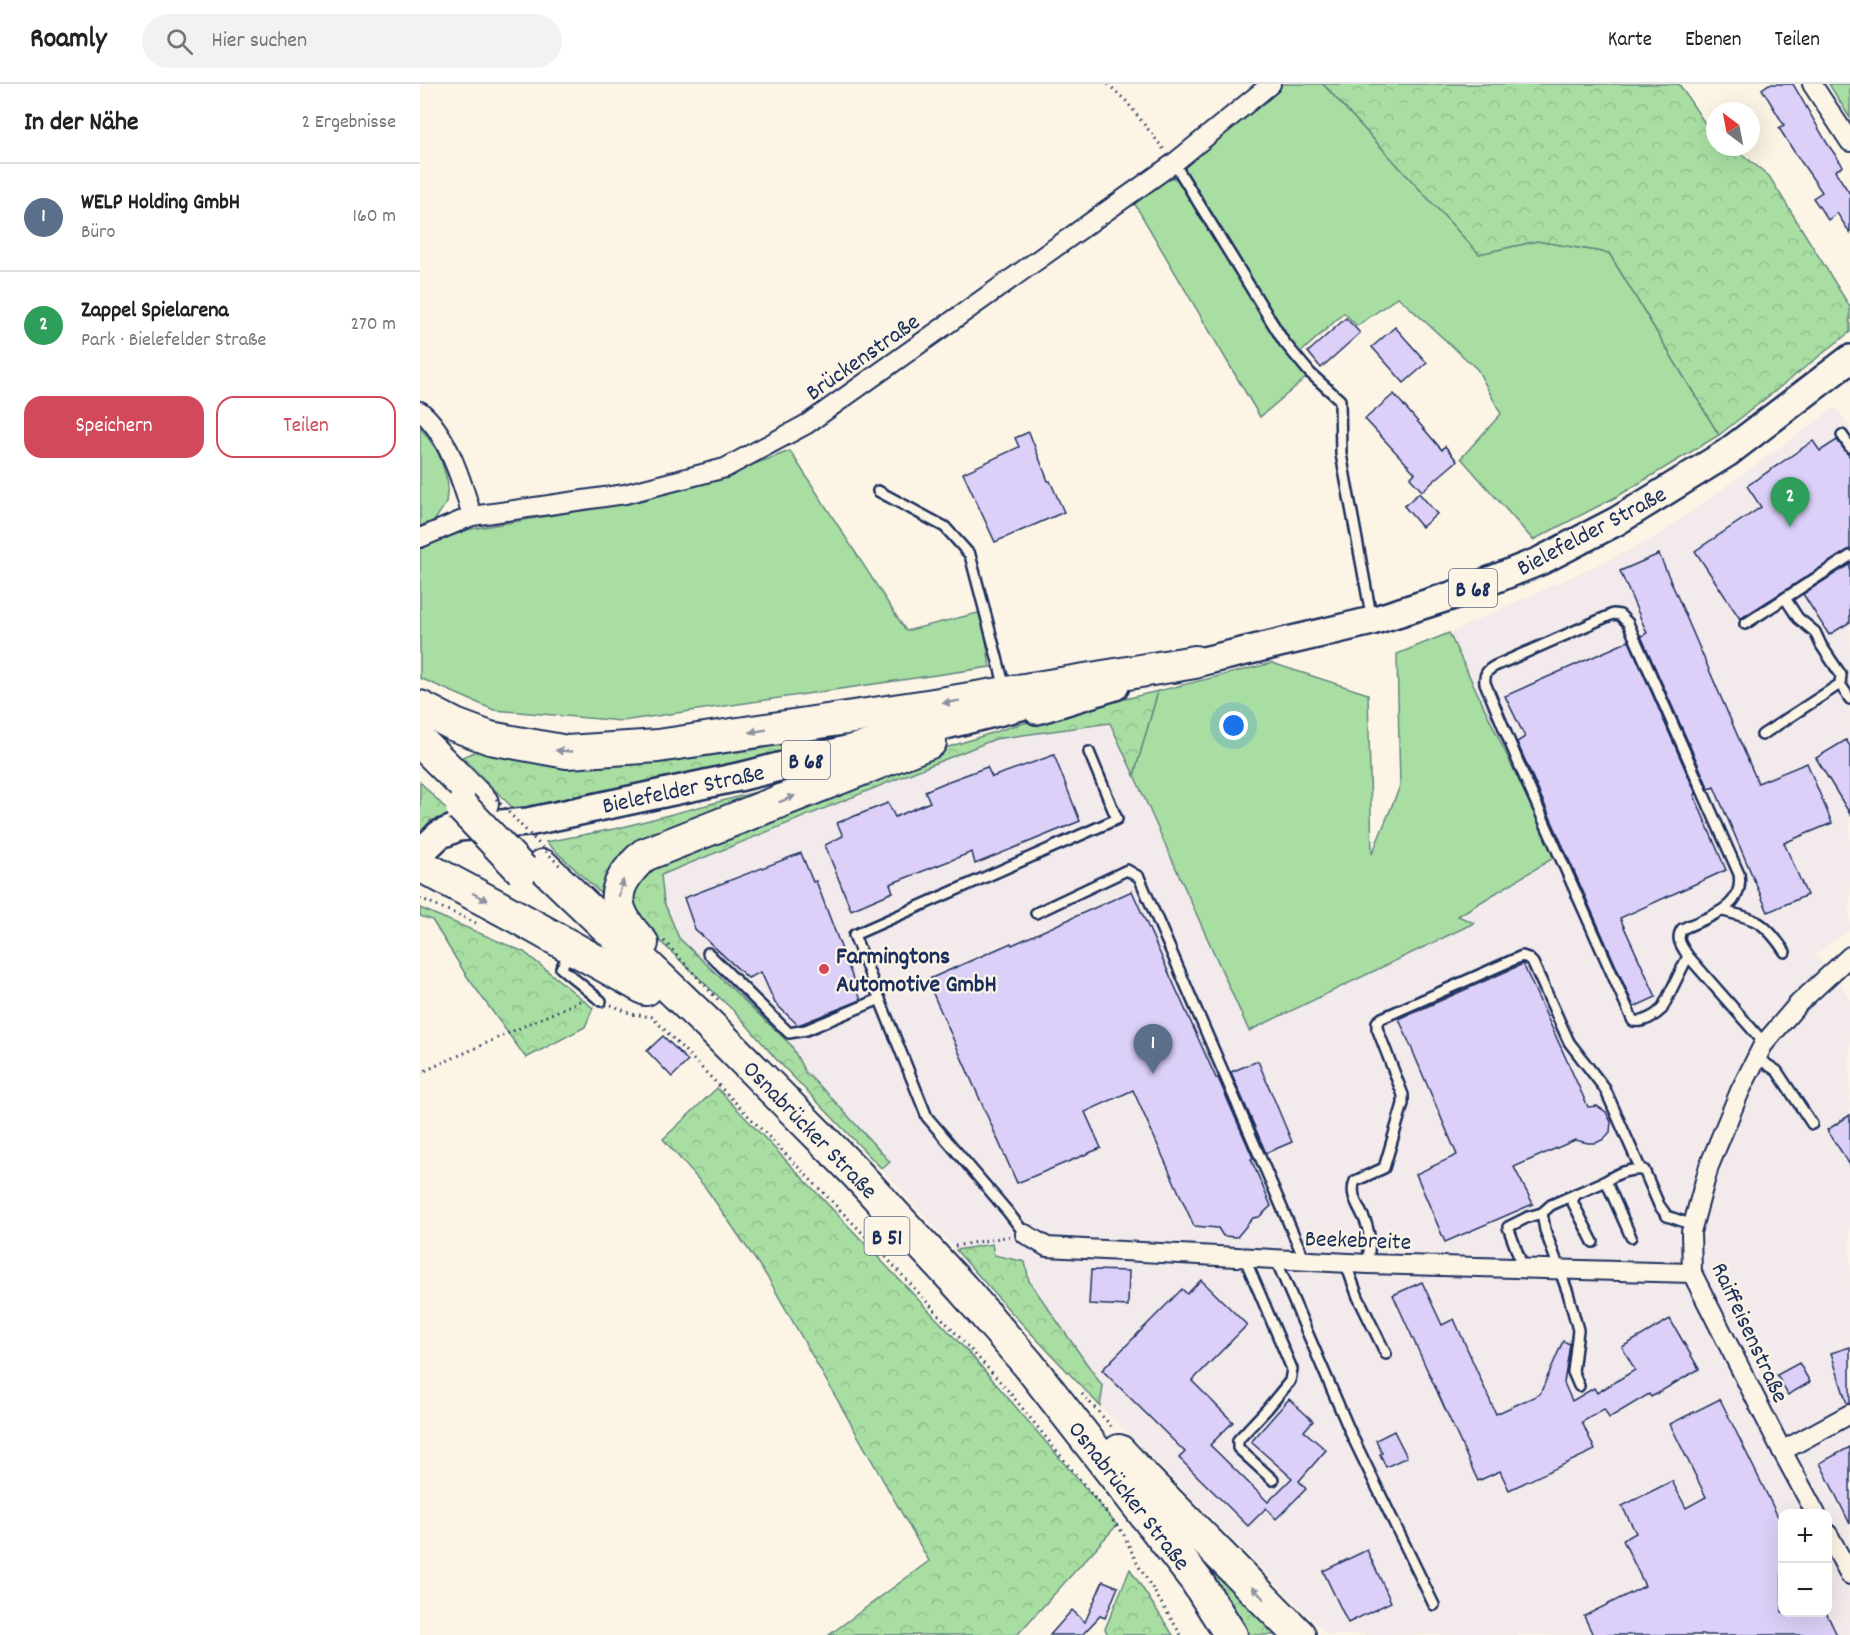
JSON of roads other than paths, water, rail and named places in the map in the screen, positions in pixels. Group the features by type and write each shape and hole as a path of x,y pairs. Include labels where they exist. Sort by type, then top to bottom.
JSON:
{"highway":[{"name":"B 68","path":"420,707 455,725 490,738 567,752 658,746 1195,662"},
{"name":"Osnabrücker Straße","path":"420,741 660,990 854,1171 962,1288 1028,1364 1196,1580 1232,1635"},
{"name":"B 68","path":"660,990 659,960 627,926 619,910 618,888 629,869 644,855 930,742"},
{"name":"Osnabrücker Straße","path":"420,765 480,803"},
{"path":"423,862 573,948 660,990"},
{"name":"Osnabrücker Straße","path":"660,990 698,1039 944,1298 1042,1410 1124,1509 1214,1635"},
{"path":"962,1288 1062,1388 1147,1481 1299,1635"}],"main road":[{"name":"Bielefelder Straße","path":"423,862 439,835 458,827 528,822 743,776 1195,662 1372,621 1457,594 1540,561 1617,521 1726,453 1850,359"},
{"name":"Bielefelder Straße","path":"423,862 441,856 465,841 534,833 930,742 1195,662"}],"street":[{"name":"Brückenstraße","path":"420,538 472,516 625,494 725,468 807,424 1174,163 1271,84"},
{"path":"1812,84 1850,142"},
{"path":"420,411 429,417 446,446 466,493 472,516"},
{"name":"Raiffeisenstraße","path":"1813,1509 1692,1273 1691,1232 1709,1166 1740,1091 1761,1051 1798,1003 1850,957"},
{"name":"Beekebreite","path":"1025,1234 1047,1247 1245,1259 1692,1273"},
{"path":"1782,1451 1850,1413"},
{"path":"1832,1543 1850,1575"}],"lane":[{"path":"1174,163 1284,342 1310,373 1340,400 1341,454 1372,621"},
{"path":"1842,435 1850,447"},
{"path":"878,491 945,527 970,555 1006,693"},
{"path":"1745,624 1850,556"},
{"path":"1785,598 1798,618 1815,632 1841,675 1840,684 1850,699"},
{"path":"1688,956 1662,1009 1642,1021 1632,1021 1485,683 1485,676 1489,669 1613,614 1620,615 1628,623 1739,874 1740,887 1736,898 1723,911 1682,929 1678,935 1679,940 1688,956 1777,1071 1812,1124"},
{"path":"1762,735 1840,684"},
{"path":"1025,1234 927,1117 854,935 1118,819 1089,752"},
{"path":"1036,913 1127,870 1139,877 1305,1261"},
{"path":"1723,911 1742,915 1761,923 1785,952"},
{"path":"573,948 561,968 601,1001"},
{"path":"708,953 789,1033 806,1030 880,999"},
{"path":"1368,1264 1367,1226 1352,1188 1355,1181 1384,1168 1403,1104 1403,1095 1377,1028 1377,1022 1522,956 1533,963 1569,1042 1605,1089 1659,1205 1667,1216 1693,1225"},
{"path":"1523,1268 1508,1227 1542,1213 1551,1205 1615,1175 1628,1170 1641,1170"},
{"path":"1606,1181 1631,1237"},
{"path":"1576,1194 1572,1201 1593,1242"},
{"path":"1542,1213 1545,1230 1568,1293 1578,1330 1573,1372 1580,1386"},
{"path":"1245,1259 1292,1369 1290,1381 1238,1440 1238,1448 1273,1480"},
{"path":"1276,1260 1352,1436 1434,1605"},
{"path":"1345,1262 1358,1297 1386,1354"}],"place":[{"name":"Zappel Spielarena","path":"1790,527"},
{"name":"Farmingtons Automotive GmbH","path":"824,969"},
{"name":"WELP Holding GmbH","path":"1153,1074"}]}
